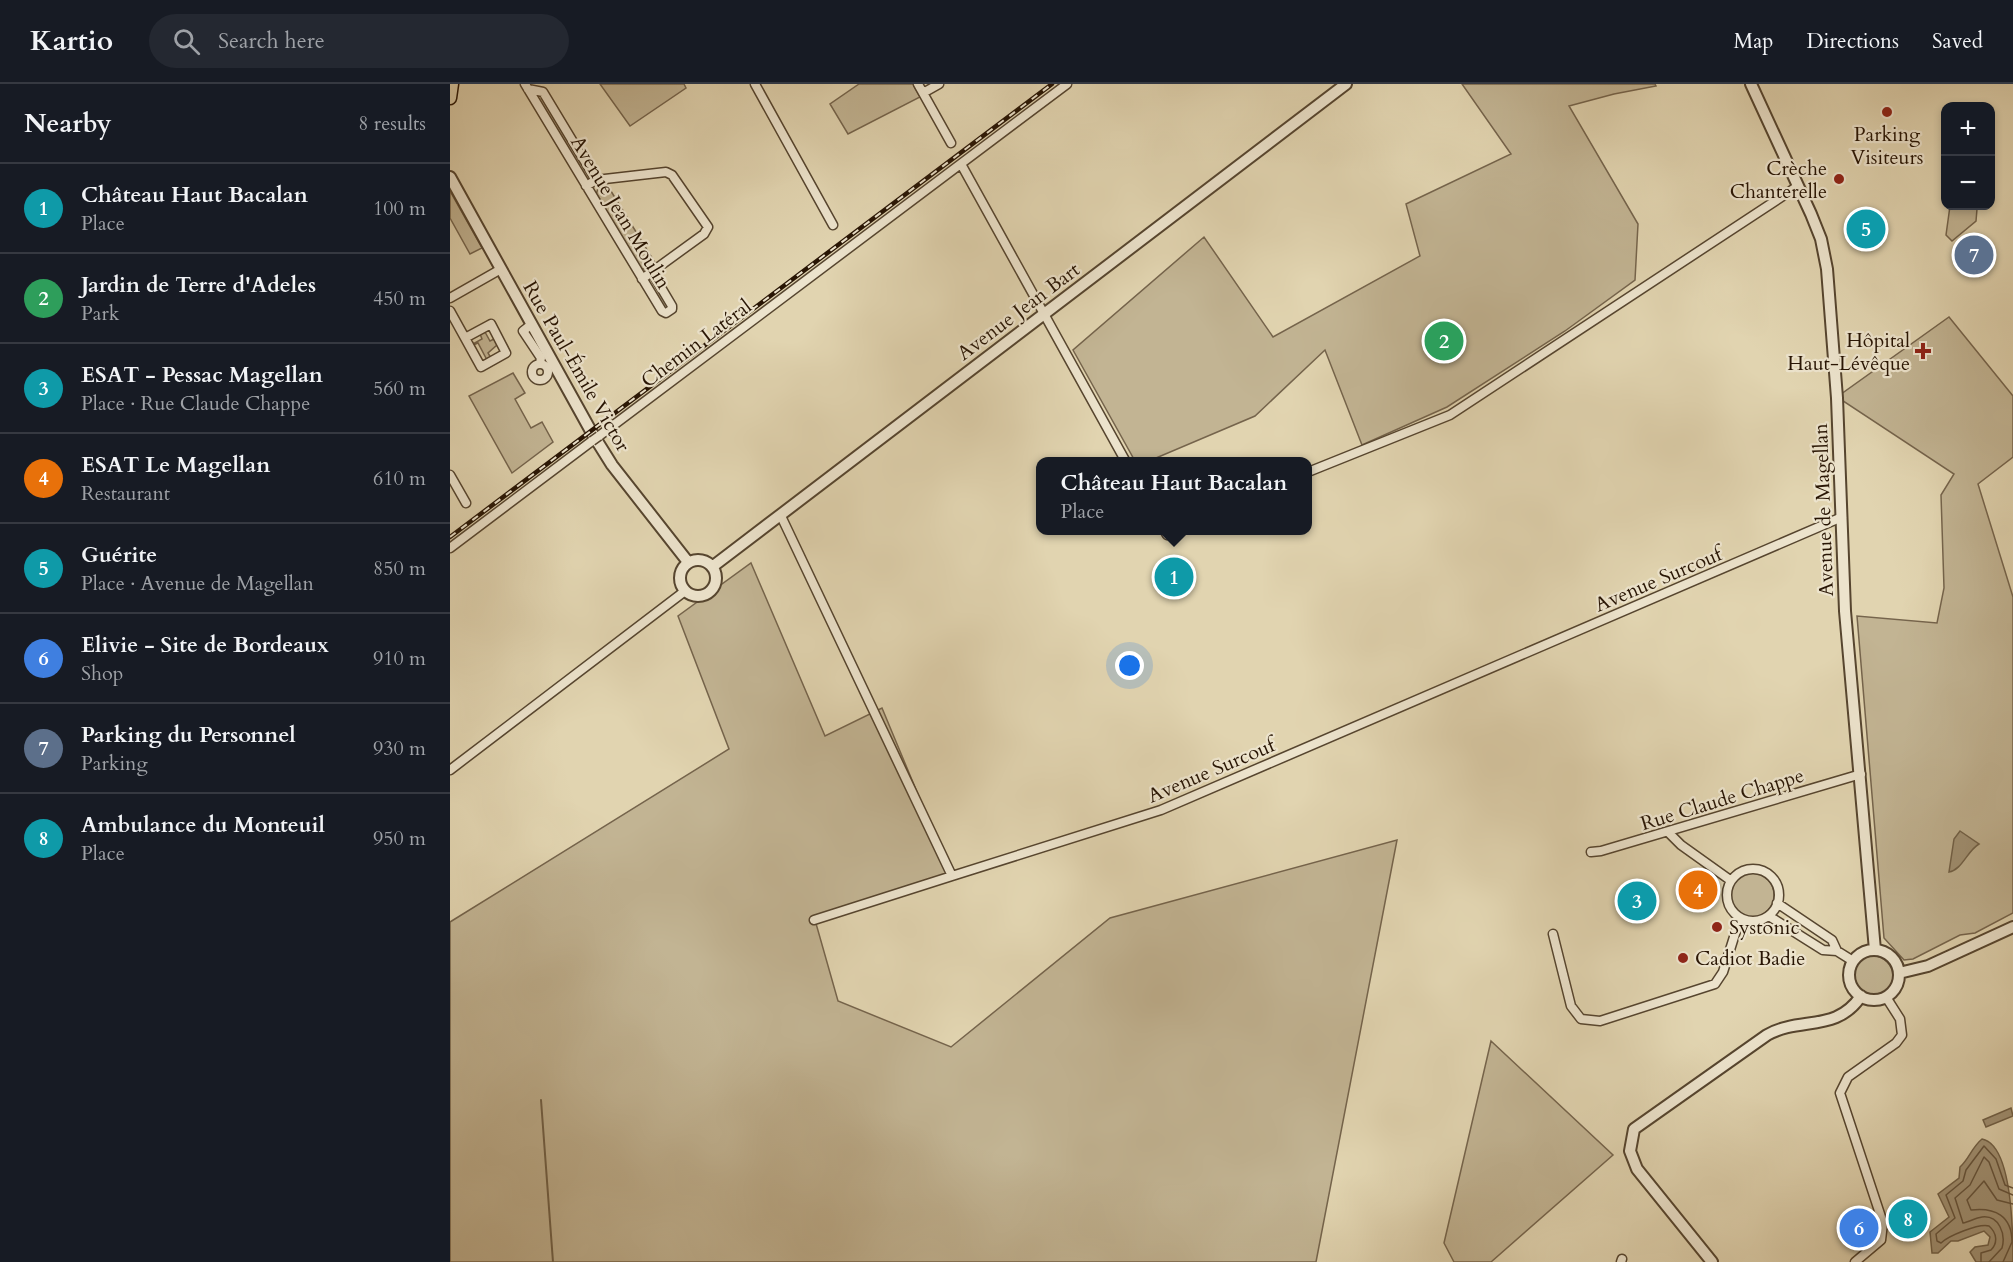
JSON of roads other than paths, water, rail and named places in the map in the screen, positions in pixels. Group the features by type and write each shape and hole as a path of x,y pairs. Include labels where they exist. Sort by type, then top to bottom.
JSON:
{"main road":[{"path":"450,98 452,84"}],"street":[{"path":"755,84 833,225"},
{"path":"918,84 951,143"},
{"path":"923,93 939,84"},
{"name":"Chemin Latéral","path":"450,548 1067,84"},
{"name":"Avenue Jean Bart","path":"712,567 1346,84"},
{"name":"Avenue de Magellan","path":"1751,84 1821,239 1827,269 1837,398 1845,611 1875,950"},
{"path":"526,87 543,92 596,180"},
{"name":"Avenue Jean Moulin","path":"526,87 662,312 670,312 672,306 653,274"},
{"path":"961,164 1123,457"},
{"path":"586,186 596,180 666,172 672,175 708,227 704,234 653,274 642,279"},
{"name":"Rue Paul-Émile Victor","path":"450,177 612,465 688,562"},
{"path":"1312,470 1450,415 1798,186"},
{"path":"450,298 501,269"},
{"path":"450,311 481,367 506,352 490,324 465,338"},
{"path":"532,324 523,332 541,358 540,363"},
{"path":"450,475 466,503"},
{"path":"781,516 952,876"},
{"name":"Avenue Surcouf","path":"814,920 1161,810 1842,517"},
{"path":"699,559 712,567 715,584 707,593 696,596 685,591 679,576 688,562 699,559"},
{"path":"450,770 685,591"},
{"name":"Rue Claude Chappe","path":"1591,852 1668,832 1861,774"},
{"path":"1668,832 1681,845 1730,880"},
{"path":"1754,869 1767,873 1776,882 1778,903 1769,916 1752,920 1740,918 1731,909 1726,896 1730,880 1742,871 1754,869"},
{"path":"1778,903 1832,940 1838,951 1853,961"},
{"path":"1769,916 1823,950 1838,951"},
{"path":"1553,934 1571,1006 1581,1019 1600,1021 1716,984 1724,972 1740,918"},
{"path":"1899,973 1928,966 2013,927"},
{"path":"1875,950 1886,954 1895,962 1899,973 1898,984 1886,997 1868,1000 1850,984 1849,972 1853,961 1863,953 1875,950"},
{"path":"1712,1262 1637,1168 1630,1151 1634,1129 1767,1035 1785,1026 1841,1016 1853,1008 1861,996"},
{"path":"1855,1262 1881,1240 1883,1223 1840,1093 1848,1077 1896,1043 1902,1035 1900,1019 1886,997"}],"water":[{"path":"1960,831 1979,844 1954,871 1949,872 1954,839"},
{"path":"2011,1108 2013,1116 1986,1127 1983,1120"},
{"path":"1982,1139 1992,1145 2000,1157 2005,1173 2013,1232 2013,1262 1976,1262 1970,1252 1975,1247 1988,1245 1990,1237 1984,1231 1958,1241 1951,1241 1938,1253 1932,1253 1930,1232 1949,1217 1938,1194 1959,1178 1960,1167"}],"waterway":[{"path":"541,1100 553,1262"}],"railway":[{"path":"450,537 1052,84"}],"place":[{"name":"Parking Visiteurs","path":"1887,112"},
{"name":"Crèche Chanterelle","path":"1839,179"},
{"name":"Guérite","path":"1866,229"},
{"name":"Parking du Personnel","path":"1974,255"},
{"name":"Jardin de Terre d'Adeles","path":"1444,341"},
{"name":"Hôpital Haut-Lévêque","path":"1923,351"},
{"name":"Château Haut Bacalan","path":"1174,577"},
{"name":"ESAT Le Magellan","path":"1698,890"},
{"name":"ESAT - Pessac Magellan","path":"1637,901"},
{"name":"Systonic","path":"1717,927"},
{"name":"Cadiot Badie","path":"1683,958"},
{"name":"Ambulance du Monteuil","path":"1908,1219"},
{"name":"Elivie - Site de Bordeaux","path":"1859,1228"}]}
